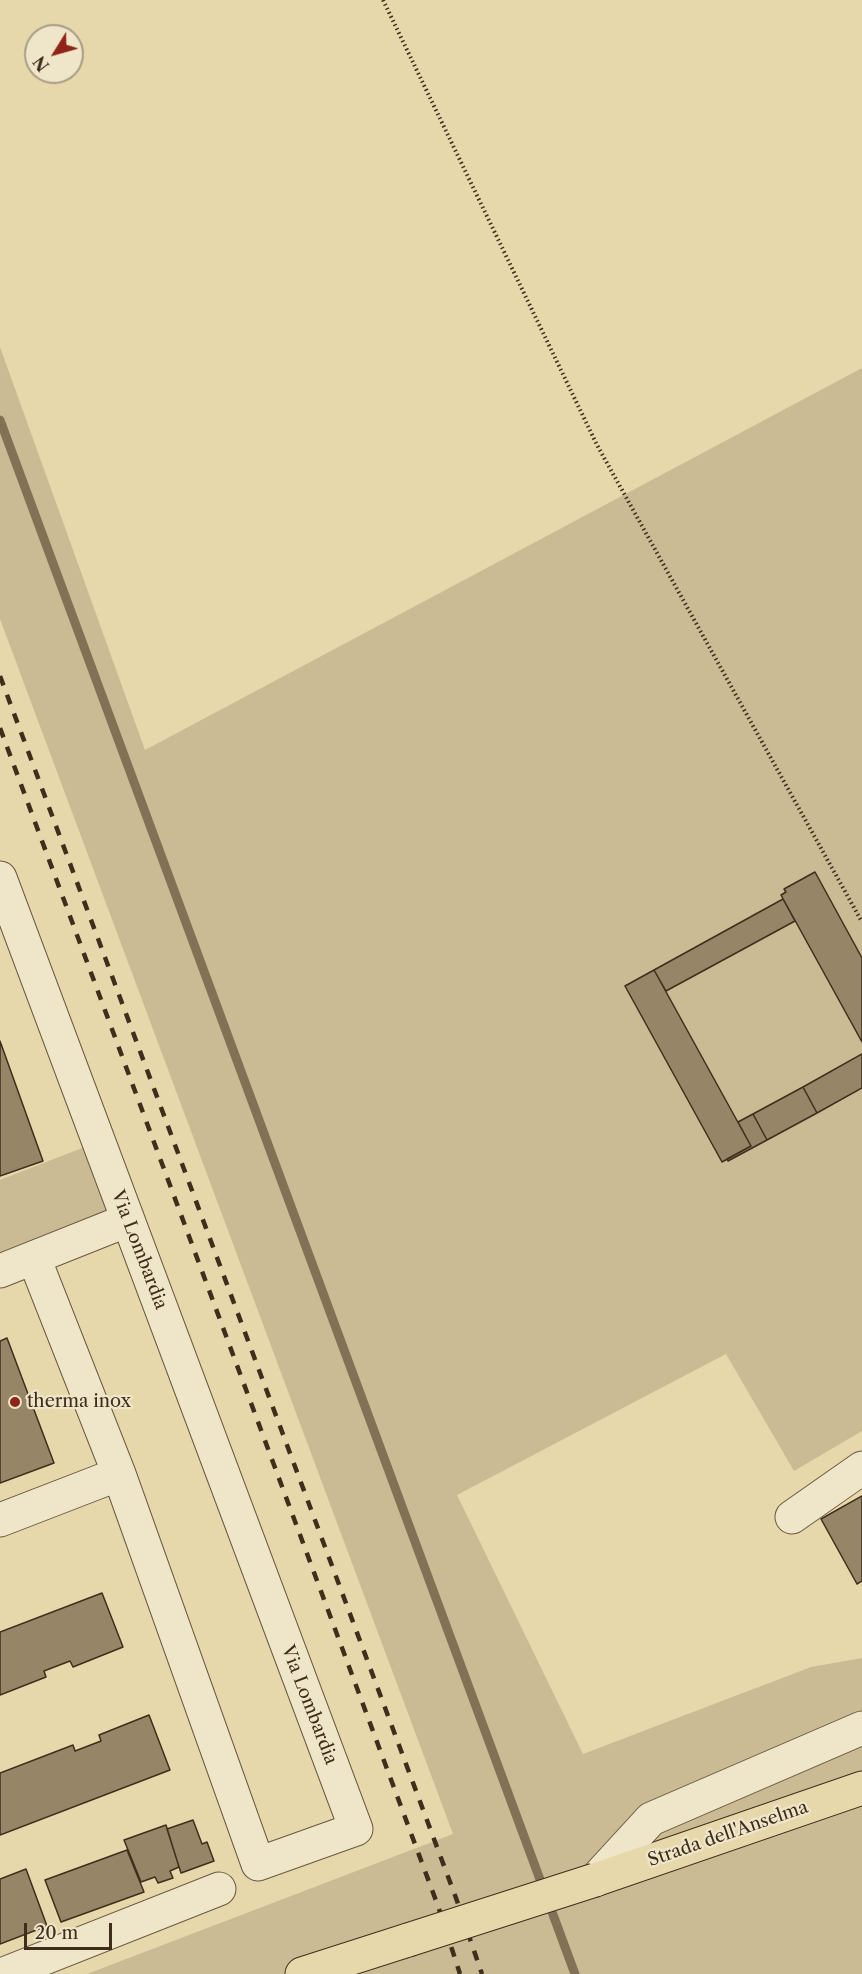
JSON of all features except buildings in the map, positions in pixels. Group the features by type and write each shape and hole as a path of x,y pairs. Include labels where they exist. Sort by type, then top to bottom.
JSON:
{"main road":[{"name":"Strada dell'Anselma","path":"302,1974 595,1880 862,1788"}],"street":[{"name":"Via Lombardia","path":"0,878 356,1829 258,1864 119,1474 34,1258"},
{"path":"0,1271 128,1220"},
{"path":"792,1517 862,1468"},
{"path":"0,1520 119,1474"},
{"path":"595,1880 651,1819 862,1728"},
{"path":"4,1974 219,1889"}],"path":[{"path":"383,0 597,445 862,922"}],"shaded area":[{"path":"0,347 145,750 862,368 862,1431 794,1471 726,1354 457,1495 583,1754 811,1667 862,1658 862,1974 87,1974 453,1834 0,619"},
{"path":"100,1141 128,1220 0,1270 0,1180"}],"waterway":[{"path":"0,420 575,1974"}],"railway":[{"path":"0,676 456,1898 482,1974"},
{"path":"0,728 438,1906 460,1974"}],"place":[{"name":"therma inox","path":"15,1402"}]}
